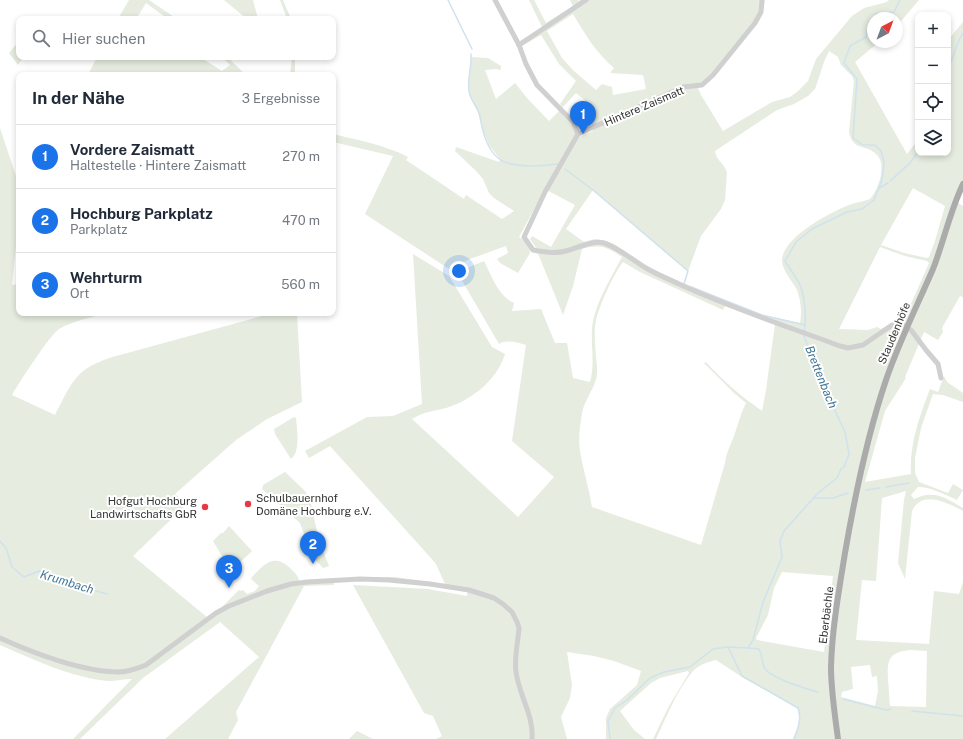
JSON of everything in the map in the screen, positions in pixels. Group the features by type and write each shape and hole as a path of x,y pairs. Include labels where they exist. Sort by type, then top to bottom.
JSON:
{"main road":[{"name":"Staudenhöfe","path":"856,494 878,405 890,369 906,327 936,261 951,211 963,184"},
{"name":"Eberbächle","path":"838,739 832,694 832,651 843,564 856,494"}],"street":[{"path":"495,0 519,45 528,68 537,85 573,122 578,134 545,192 524,236 533,250 552,253 594,243 604,243 648,269 681,285 748,313 848,348 863,345 892,325 906,327 911,330 938,364 941,378"},
{"path":"519,45 586,0"},
{"name":"Hintere Zaismatt","path":"578,134 683,87 702,85 713,75 755,22 761,12 762,0"},
{"path":"0,638 71,664 94,670 120,672 134,670 146,665 229,606 267,591 291,584 360,578 430,584 469,590 499,600 512,612 517,622 519,635 516,671 519,688 529,715 532,739"}],"shaded area":[{"path":"129,0 149,0 173,16 164,16 146,3 138,16 120,16"},
{"path":"224,0 253,0 257,16 243,16"},
{"path":"280,0 283,0 290,16 286,16"},
{"path":"529,0 534,0 546,23 573,6 570,0 765,0 763,9 728,60 698,88 723,131 772,102 790,97 797,92 808,81 816,59 852,16 864,8 887,2 889,0 919,0 903,19 903,12 867,12 867,48 872,48 855,62 907,154 915,144 915,156 951,156 951,36 963,22 963,192 958,203 963,206 963,297 960,296 942,328 943,332 938,340 924,332 905,377 906,378 885,411 865,482 911,474 913,441 923,409 930,389 938,392 944,376 947,382 963,393 963,402 943,395 933,394 921,428 915,458 915,473 919,482 948,493 953,484 963,490 957,500 923,487 918,487 911,495 914,499 928,495 940,496 963,508 963,511 936,500 929,499 916,504 912,511 905,579 898,563 906,491 882,498 876,581 862,580 856,640 929,644 934,591 959,594 963,582 963,739 793,739 799,720 797,708 742,677 716,660 698,667 687,678 656,739 653,739 669,706 689,673 688,671 660,678 651,683 620,711 634,730 645,739 606,739 606,718 610,709 637,685 641,671 614,661 567,652 572,685 570,698 561,717 567,739 436,739 442,736 433,716 424,713 353,585 428,589 467,596 467,591 417,584 351,581 334,582 334,585 304,586 236,712 238,720 228,739 165,739 259,657 220,622 143,678 80,739 73,739 132,679 108,681 81,676 53,667 0,645 0,128 16,176 16,247 12,285 16,284 16,316 96,316 76,321 64,326 54,333 12,395 55,415 76,378 86,369 100,361 262,316 297,316 302,402 267,419 236,440 175,494 187,504 133,556 208,618 220,609 239,590 243,590 247,594 255,591 259,586 251,579 252,577 265,564 274,561 279,561 290,568 297,576 299,581 361,577 395,577 445,584 436,564 330,446 309,458 305,451 367,417 393,416 422,404 413,254 449,276 492,347 505,354 501,364 488,382 471,396 452,406 423,414 412,419 518,517 554,477 512,441 526,345 516,342 499,344 457,272 484,261 500,291 514,303 512,311 541,309 555,343 567,343 573,378 590,382 592,369 593,320 599,301 622,257 603,247 582,249 573,286 563,315 535,246 530,239 532,236 551,247 575,205 545,189 519,237 529,248 530,253 518,273 500,263 497,259 508,253 506,246 470,259 449,269 365,214 393,156 336,143 336,135 381,146 408,157 406,160 464,199 466,195 502,219 514,211 489,193 483,179 455,151 456,147 499,162 500,159 489,145 482,129 478,112 470,97 469,85 471,57 488,58 501,66 501,70 485,70 496,99 515,83 549,121 559,111 571,124 579,137 593,131 588,103 576,93 562,108 560,104 576,81 559,64 541,35 522,46 520,41 542,27","holes":["573,14 596,50 614,68 610,73 643,75 646,89 613,95 612,87 602,84 596,90 574,71 562,58 547,31","829,51 838,57 841,65 852,76 854,81 849,132 851,138 856,145 871,150 875,153 879,157 882,169 879,183 870,199 849,205 830,214 806,229 787,247 783,256 783,266 797,290 801,306 800,323 762,315 643,265 614,244 595,239 584,242 566,229 593,190 688,271 701,236 721,209 725,200 727,172 717,158 715,151 777,110 794,104 808,96 815,89","913,188 945,206 935,241 929,257 927,258 904,253 881,245","880,247 905,256 927,261 929,263 903,322 890,324 881,329 877,327 868,330 839,329","623,262 640,272 723,310 725,306 775,324 762,411 732,388 706,362 704,363 746,403 727,455 701,545 592,507 579,441 583,408 594,386 597,374 595,338 596,320 611,282","782,572 833,576 824,652 757,640 756,638 768,615 774,588","910,650 927,651 926,707 890,706 888,680 890,659 897,653","870,665 872,677 877,676 878,691 875,706 841,697 842,692 853,689 851,667"]},
{"path":"16,45 16,60 22,60 18,65 9,53"},
{"path":"96,60 205,60 222,71 230,65 225,60 230,60 243,72 90,72"},
{"path":"292,60 295,60 295,72 290,72"},
{"path":"294,417 296,418 297,446 291,459 275,434 274,429"},
{"path":"285,472 304,490 309,497 319,541 329,566 323,568 313,557 300,523 262,489 263,485"},
{"path":"229,526 252,551 231,571 213,541"},
{"path":"357,731 373,739 349,739"}],"waterway":[{"path":"448,0 472,49"},
{"name":"Brettenbach","path":"610,739 608,721 615,708 627,700 650,678 664,672 690,667 713,649 728,647 748,648 753,640 763,602 782,557 780,541 784,531 818,493 837,478 841,469 844,467 849,454 845,432 829,398 804,336 805,310 802,291 800,285 785,261 796,242 812,229 847,212 862,209 874,200 882,180 884,162 881,151 875,145 863,145 853,138 857,79 844,63 850,46 866,37 869,22 876,14 894,12 900,0"},
{"path":"951,62 963,33"},
{"path":"471,54 469,82 470,94 479,113 485,138 490,149 498,158 511,164 527,166 558,164"},
{"path":"890,181 910,163 915,156"},
{"path":"565,169 593,190 688,271 684,284"},
{"name":"Brettenbach","path":"879,188 888,183"},
{"path":"691,287 762,315 805,325"},
{"path":"886,487 909,483"},
{"path":"866,490 880,488"},
{"path":"815,498 833,498 848,493"},
{"name":"Krumbach","path":"0,541 6,548 12,567 24,577 39,571 75,585 107,594"},
{"path":"728,647 742,676 798,708 800,720 794,739"},
{"path":"748,648 759,649 764,667 773,675 780,679 818,692"},
{"path":"843,699 886,710 891,709"},
{"path":"912,711 963,716"}],"place":[{"name":"Vordere Zaismatt","path":"583,134"},
{"name":"Schulbauernhof Domäne Hochburg e.V.","path":"248,504"},
{"name":"Hofgut Hochburg Landwirtschafts GbR","path":"205,507"},
{"name":"Hochburg Parkplatz","path":"313,564"},
{"name":"Wehrturm","path":"229,588"}]}
